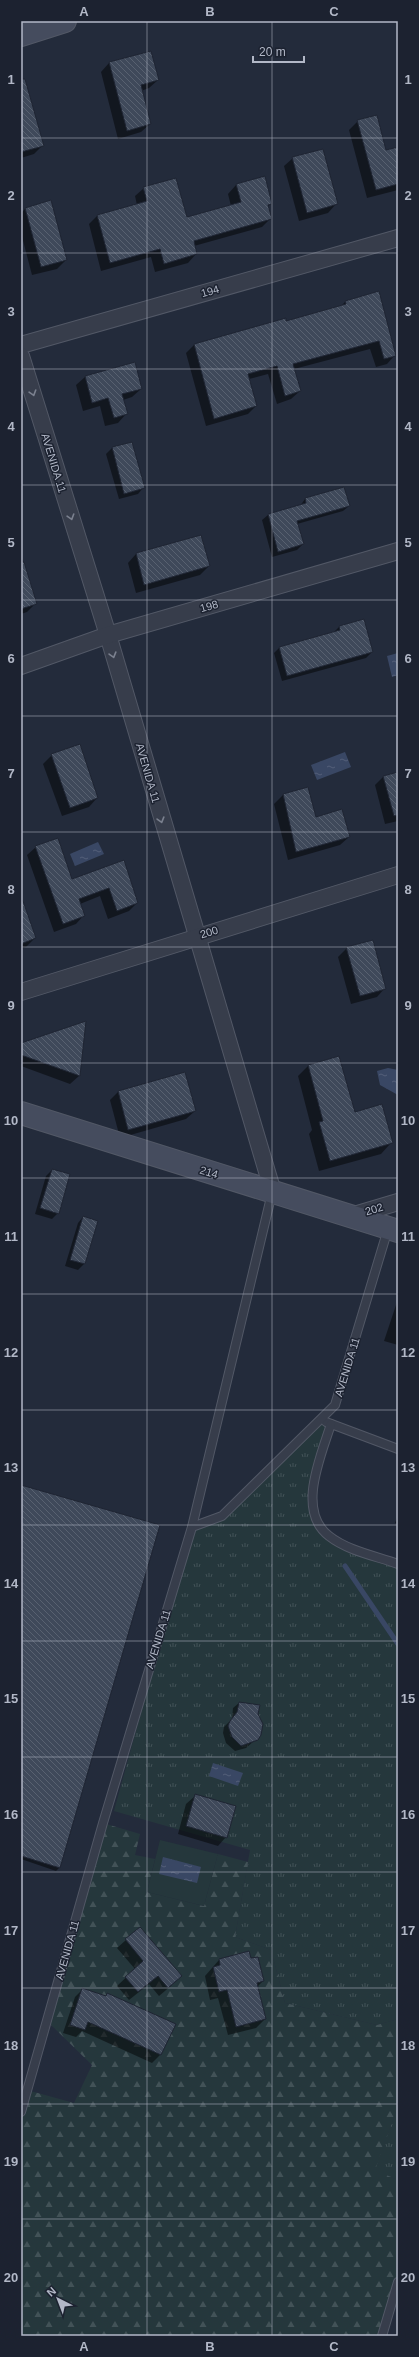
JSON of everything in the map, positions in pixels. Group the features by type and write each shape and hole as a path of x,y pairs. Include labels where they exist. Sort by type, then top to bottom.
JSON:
{"street":[{"path":"21,34 65,21"},
{"name":"194","path":"21,345 398,238"},
{"name":"AVENIDA 11","path":"21,356 108,635 273,1192"},
{"name":"198","path":"21,666 108,635 398,551"},
{"name":"200","path":"21,992 196,936 398,876"},
{"name":"214","path":"21,1113 393,1229"},
{"name":"202","path":"351,1216 398,1202"}],"lane":[{"path":"192,1526 273,1192"},
{"name":"AVENIDA 11","path":"21,2112 103,1823 192,1526 222,1516 322,1420 335,1405 393,1229"},
{"path":"322,1420 398,1449"},
{"path":"331,1424 314,1485 313,1504 315,1520 330,1537 352,1548 398,1564"},
{"path":"382,2336 398,2282"}],"green space":[{"path":"322,1420 331,1424 314,1485 315,1520 330,1537 398,1564 398,2019 377,2025 285,2003 271,1950 235,1937 250,1850 114,1811 192,1527 222,1516"},
{"path":"103,1823 140,1834 135,1855 155,1859 147,1892 204,1906 218,1854 248,1862 235,1937 271,1950 285,2003 377,2025 398,2019 398,2106 375,2170 398,2180 398,2278 380,2336 21,2336 21,2111 27,2090 74,2103 92,2065 47,2021"},
{"path":"160,1840 218,1854 204,1906 147,1892"},
{"path":"398,2106 398,2180 374,2171"}],"water":[{"path":"398,653 398,675 392,677 387,656"},
{"path":"345,752 351,767 317,780 311,765"},
{"path":"98,842 104,854 75,866 70,854"},
{"path":"388,1068 398,1070 398,1095 380,1085 377,1071"},
{"path":"213,1763 243,1773 238,1786 209,1776"},
{"path":"163,1857 201,1867 197,1883 159,1874"}],"building":[{"path":"151,51 159,80 141,85 151,124 127,131 109,62"},
{"path":"21,79 25,79 44,146 21,152"},
{"path":"377,115 386,150 398,147 398,184 376,190 357,120"},
{"path":"323,149 338,204 307,213 292,157"},
{"path":"265,176 272,204 268,205 272,219 194,241 197,254 164,264 160,249 110,263 97,215 147,201 143,187 176,178 187,217 241,202 236,184"},
{"path":"51,200 67,260 41,267 25,208"},
{"path":"379,291 396,356 384,359 379,341 293,364 301,391 285,396 277,366 248,374 257,406 214,419 194,344 286,318 286,321 346,304 345,301"},
{"path":"135,362 142,389 122,394 128,414 114,418 108,398 92,403 85,376"},
{"path":"132,442 145,488 124,494 112,447"},
{"path":"344,487 350,506 297,521 304,544 278,552 268,514 306,503 305,498"},
{"path":"201,535 210,566 144,585 136,553"},
{"path":"21,562 24,562 37,604 21,609"},
{"path":"364,619 373,652 287,676 279,647 340,630 339,626"},
{"path":"80,744 98,798 70,808 51,754"},
{"path":"398,772 398,815 394,816 383,776"},
{"path":"308,787 316,817 342,809 350,837 296,852 283,794"},
{"path":"58,838 72,879 124,860 138,903 117,911 109,888 79,899 85,916 63,924 35,846"},
{"path":"21,901 23,901 36,938 21,944"},
{"path":"373,940 386,989 360,996 346,947"},
{"path":"86,1021 80,1076 21,1055 21,1043"},
{"path":"339,1056 355,1112 382,1104 393,1143 330,1161 319,1122 323,1121 308,1065"},
{"path":"185,1072 196,1111 128,1130 118,1091"},
{"path":"52,1169 70,1174 59,1214 40,1208"},
{"path":"83,1216 98,1221 85,1264 70,1260"},
{"path":"21,1485 160,1525 60,1868 21,1856"},
{"path":"239,1702 260,1705 258,1714 263,1724 261,1735 258,1740 241,1746 232,1737 228,1726 237,1712"},
{"path":"195,1794 236,1806 227,1838 186,1826"},
{"path":"140,1927 182,1976 168,1988 158,1976 138,1992 125,1977 143,1961 125,1939"},
{"path":"249,1951 251,1958 258,1957 264,1981 257,1983 266,2019 236,2027 227,1990 219,1992 213,1967 220,1965 219,1959"},
{"path":"82,1988 106,1996 107,1993 176,2024 161,2055 88,2022 85,2030 70,2025"}],"waterway":[{"path":"345,1566 398,1644"}]}
